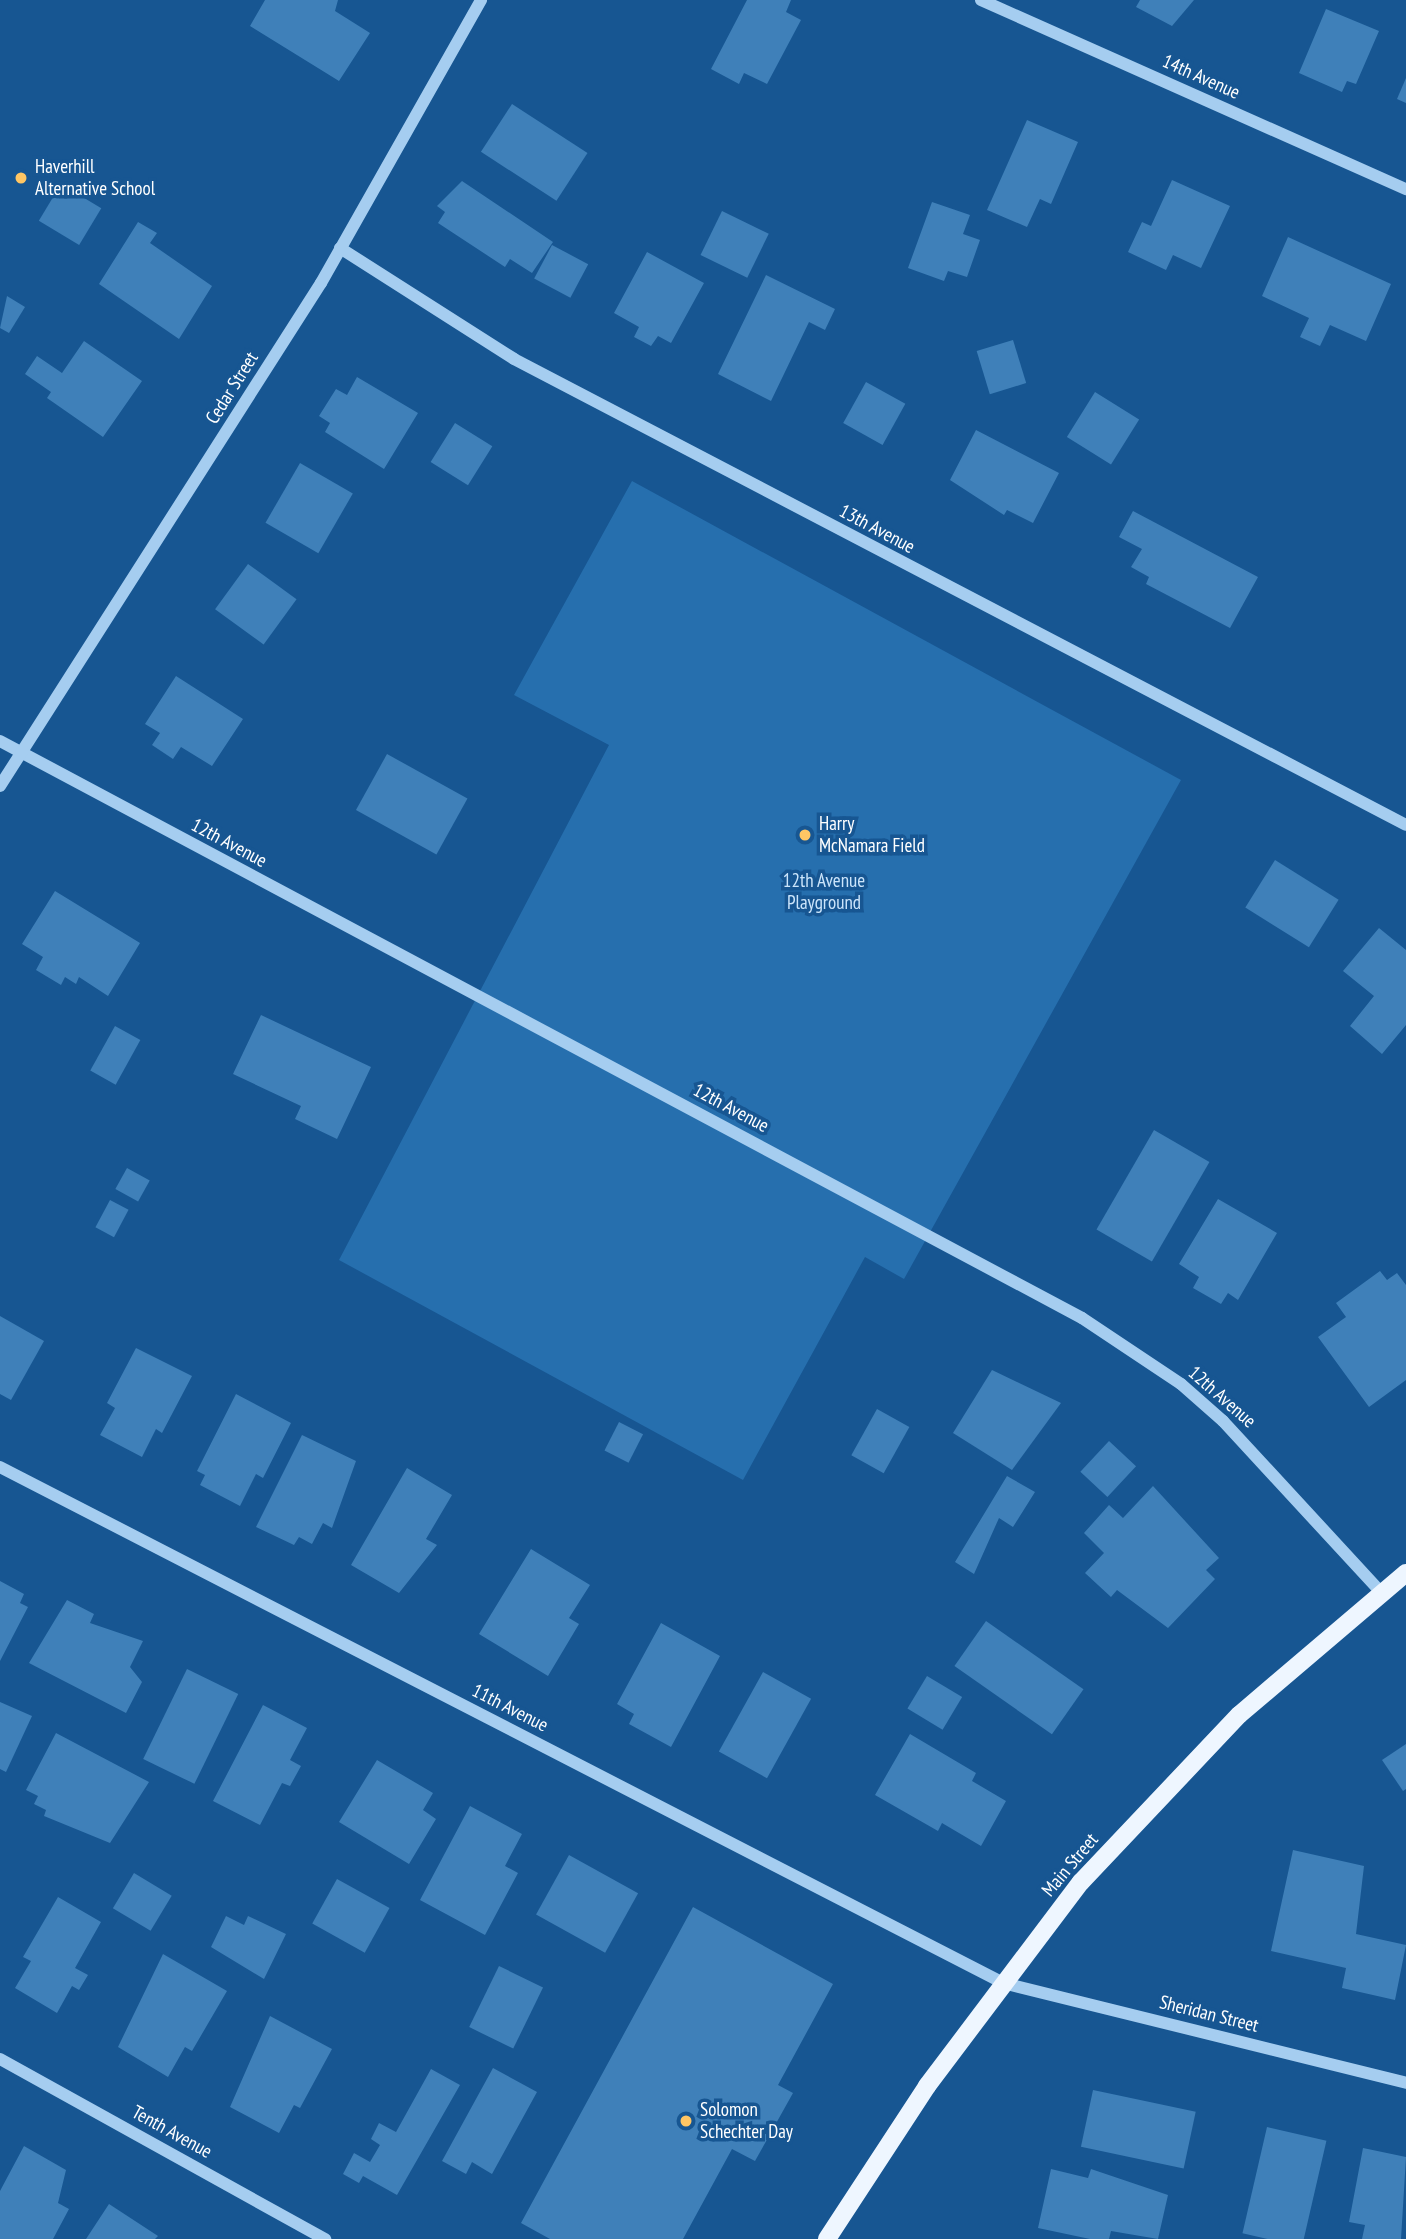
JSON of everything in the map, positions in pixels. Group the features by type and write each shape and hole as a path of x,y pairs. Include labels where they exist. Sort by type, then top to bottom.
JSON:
{"main road":[{"name":"Main Street","path":"827,2239 1003,1983 1161,1791 1381,1592 1406,1573"}],"street":[{"name":"Cedar Street","path":"0,786 341,248 481,0"},
{"name":"14th Avenue","path":"981,0 1406,189"},
{"name":"13th Avenue","path":"341,248 514,359 1406,825"},
{"name":"12th Avenue","path":"0,741 1082,1318 1181,1384 1223,1421 1381,1592"},
{"name":"11th Avenue","path":"0,1468 1003,1983"},
{"name":"Sheridan Street","path":"1003,1983 1406,2084"},
{"name":"Tenth Avenue","path":"0,2059 325,2239"}],"green space":[{"name":"12th Avenue Playground","path":"632,481 1181,780 904,1279 865,1257 743,1480 339,1260 609,745 514,695"}],"building":[{"path":"265,0 338,0 335,11 370,33 339,81 250,26"},
{"path":"747,0 791,0 786,12 801,20 767,84 744,73 739,84 711,69"},
{"path":"1140,0 1194,0 1172,26 1136,7"},
{"path":"1326,9 1379,31 1356,84 1347,81 1342,92 1299,73"},
{"path":"1406,78 1406,103 1397,99"},
{"path":"512,104 587,153 556,201 481,152"},
{"path":"1027,120 1078,142 1051,204 1040,199 1027,227 987,210"},
{"path":"1172,180 1230,206 1201,268 1173,255 1166,270 1128,252 1142,222 1151,226"},
{"path":"462,181 553,242 532,273 510,259 505,267 438,223 445,212 437,206"},
{"path":"61,184 101,208 79,245 39,221"},
{"path":"932,202 970,215 963,234 980,240 967,277 948,271 944,281 908,268"},
{"path":"722,211 769,234 747,278 701,255"},
{"path":"138,222 157,233 150,243 212,286 179,339 99,284"},
{"path":"1288,237 1391,284 1366,341 1330,325 1320,346 1300,337 1309,318 1262,296"},
{"path":"552,245 588,264 570,298 534,279"},
{"path":"647,252 704,283 671,343 658,336 651,346 634,337 639,327 614,313"},
{"path":"766,275 835,309 825,330 809,322 771,401 718,374"},
{"path":"7,296 25,307 9,333 0,328"},
{"path":"1013,340 1026,383 990,394 977,351"},
{"path":"84,341 142,381 103,437 47,398 51,392 25,374 37,356 62,373"},
{"path":"357,377 418,413 384,469 325,432 330,423 319,416 336,389 347,395"},
{"path":"866,382 905,404 883,445 843,423"},
{"path":"1095,392 1139,420 1111,465 1067,437"},
{"path":"455,423 492,446 468,485 431,462"},
{"path":"976,430 1059,473 1033,523 1007,510 1004,515 950,480"},
{"path":"300,463 353,493 318,553 266,523"},
{"path":"1133,511 1258,577 1230,628 1146,584 1149,577 1131,567 1142,549 1119,537"},
{"path":"248,564 297,599 264,645 215,609"},
{"path":"176,676 243,719 212,766 181,747 173,759 152,745 160,733 145,724"},
{"path":"387,754 467,799 436,855 356,810"},
{"path":"1275,860 1339,900 1309,947 1245,907"},
{"path":"55,891 140,943 108,996 79,977 76,984 65,977 61,985 36,970 43,957 22,944"},
{"path":"1379,928 1406,950 1406,1025 1382,1054 1350,1026 1374,996 1343,971"},
{"path":"261,1015 371,1067 337,1139 295,1119 301,1106 233,1074"},
{"path":"115,1026 140,1040 116,1085 90,1071"},
{"path":"1154,1130 1209,1162 1152,1262 1096,1230"},
{"path":"127,1168 150,1181 138,1202 115,1189"},
{"path":"1218,1199 1277,1233 1238,1300 1228,1293 1221,1304 1193,1288 1199,1277 1179,1264"},
{"path":"110,1200 129,1210 114,1237 95,1227"},
{"path":"1380,1271 1387,1280 1397,1273 1406,1285 1406,1380 1369,1407 1318,1337 1346,1317 1336,1303"},
{"path":"0,1316 44,1341 11,1400 0,1394"},
{"path":"136,1348 192,1376 162,1433 156,1429 142,1457 100,1435 115,1408 107,1403"},
{"path":"992,1370 1061,1403 1012,1470 953,1433"},
{"path":"236,1394 291,1423 263,1478 256,1474 240,1506 200,1485 205,1475 197,1471"},
{"path":"877,1409 909,1427 884,1473 851,1455"},
{"path":"619,1422 643,1434 629,1463 604,1451"},
{"path":"302,1435 356,1461 332,1528 323,1523 312,1544 299,1537 294,1545 256,1527"},
{"path":"1109,1441 1136,1466 1107,1497 1080,1472"},
{"path":"407,1468 452,1495 426,1539 437,1545 399,1593 351,1565"},
{"path":"1007,1476 1035,1492 1013,1527 999,1518 974,1574 955,1562"},
{"path":"1153,1486 1219,1558 1206,1570 1215,1579 1168,1628 1117,1590 1111,1597 1085,1573 1104,1553 1084,1533 1109,1505 1123,1518"},
{"path":"531,1549 590,1585 569,1618 579,1624 548,1676 479,1634"},
{"path":"0,1581 24,1594 20,1603 28,1607 0,1661"},
{"path":"67,1600 94,1614 90,1623 143,1641 130,1667 142,1682 126,1713 29,1663"},
{"path":"986,1621 1083,1689 1052,1734 954,1666"},
{"path":"661,1623 720,1656 671,1747 629,1724 634,1714 617,1704"},
{"path":"187,1669 238,1694 194,1784 143,1759"},
{"path":"763,1672 811,1699 767,1778 719,1752"},
{"path":"927,1676 962,1697 943,1730 907,1709"},
{"path":"0,1702 32,1716 6,1772 0,1769"},
{"path":"263,1705 307,1728 290,1760 301,1766 290,1786 282,1783 260,1825 213,1801"},
{"path":"56,1733 149,1782 110,1843 44,1816 46,1810 34,1804 38,1796 26,1790"},
{"path":"910,1734 976,1773 972,1781 1006,1801 981,1846 942,1823 938,1831 875,1795"},
{"path":"1406,1744 1406,1789 1403,1791 1382,1760"},
{"path":"377,1760 433,1793 423,1810 436,1819 409,1864 339,1822"},
{"path":"470,1806 522,1834 505,1866 518,1873 485,1935 420,1900"},
{"path":"1293,1850 1364,1866 1356,1934 1406,1945 1395,2000 1342,1988 1346,1968 1271,1951"},
{"path":"569,1855 638,1893 605,1953 536,1914"},
{"path":"134,1873 172,1896 151,1931 113,1908"},
{"path":"337,1879 389,1908 365,1953 312,1924"},
{"path":"58,1897 101,1922 75,1968 88,1975 79,1990 72,1986 57,2013 15,1988 31,1961 23,1957"},
{"path":"693,1907 833,1984 778,2085 793,2093 755,2161 732,2149 683,2239 550,2239 521,2223"},
{"path":"226,1916 244,1925 248,1916 286,1934 264,1979 211,1947"},
{"path":"163,1954 227,1991 192,2051 185,2047 168,2077 118,2047"},
{"path":"499,1966 543,1987 513,2049 469,2027"},
{"path":"270,2016 332,2049 300,2108 294,2105 279,2133 230,2107"},
{"path":"493,2068 537,2092 492,2174 472,2162 466,2174 442,2161"},
{"path":"431,2069 460,2085 397,2195 363,2176 359,2183 343,2174 354,2153 370,2162 380,2145 371,2139 379,2123 396,2132"},
{"path":"1093,2090 1196,2112 1184,2169 1081,2147"},
{"path":"1267,2127 1326,2141 1304,2239 1268,2239 1242,2233"},
{"path":"24,2146 66,2170 58,2203 69,2209 53,2239 0,2239 0,2191"},
{"path":"1363,2148 1406,2157 1401,2239 1362,2239 1365,2225 1349,2222"},
{"path":"1051,2169 1088,2178 1091,2169 1168,2195 1158,2239 1111,2231 1109,2239 1090,2239 1038,2228"},
{"path":"109,2204 158,2236 155,2239 86,2239"}],"place":[{"name":"Haverhill Alternative School","path":"21,178"},
{"name":"Harry McNamara Field","path":"805,835"},
{"name":"Solomon Schechter Day","path":"686,2121"}]}
